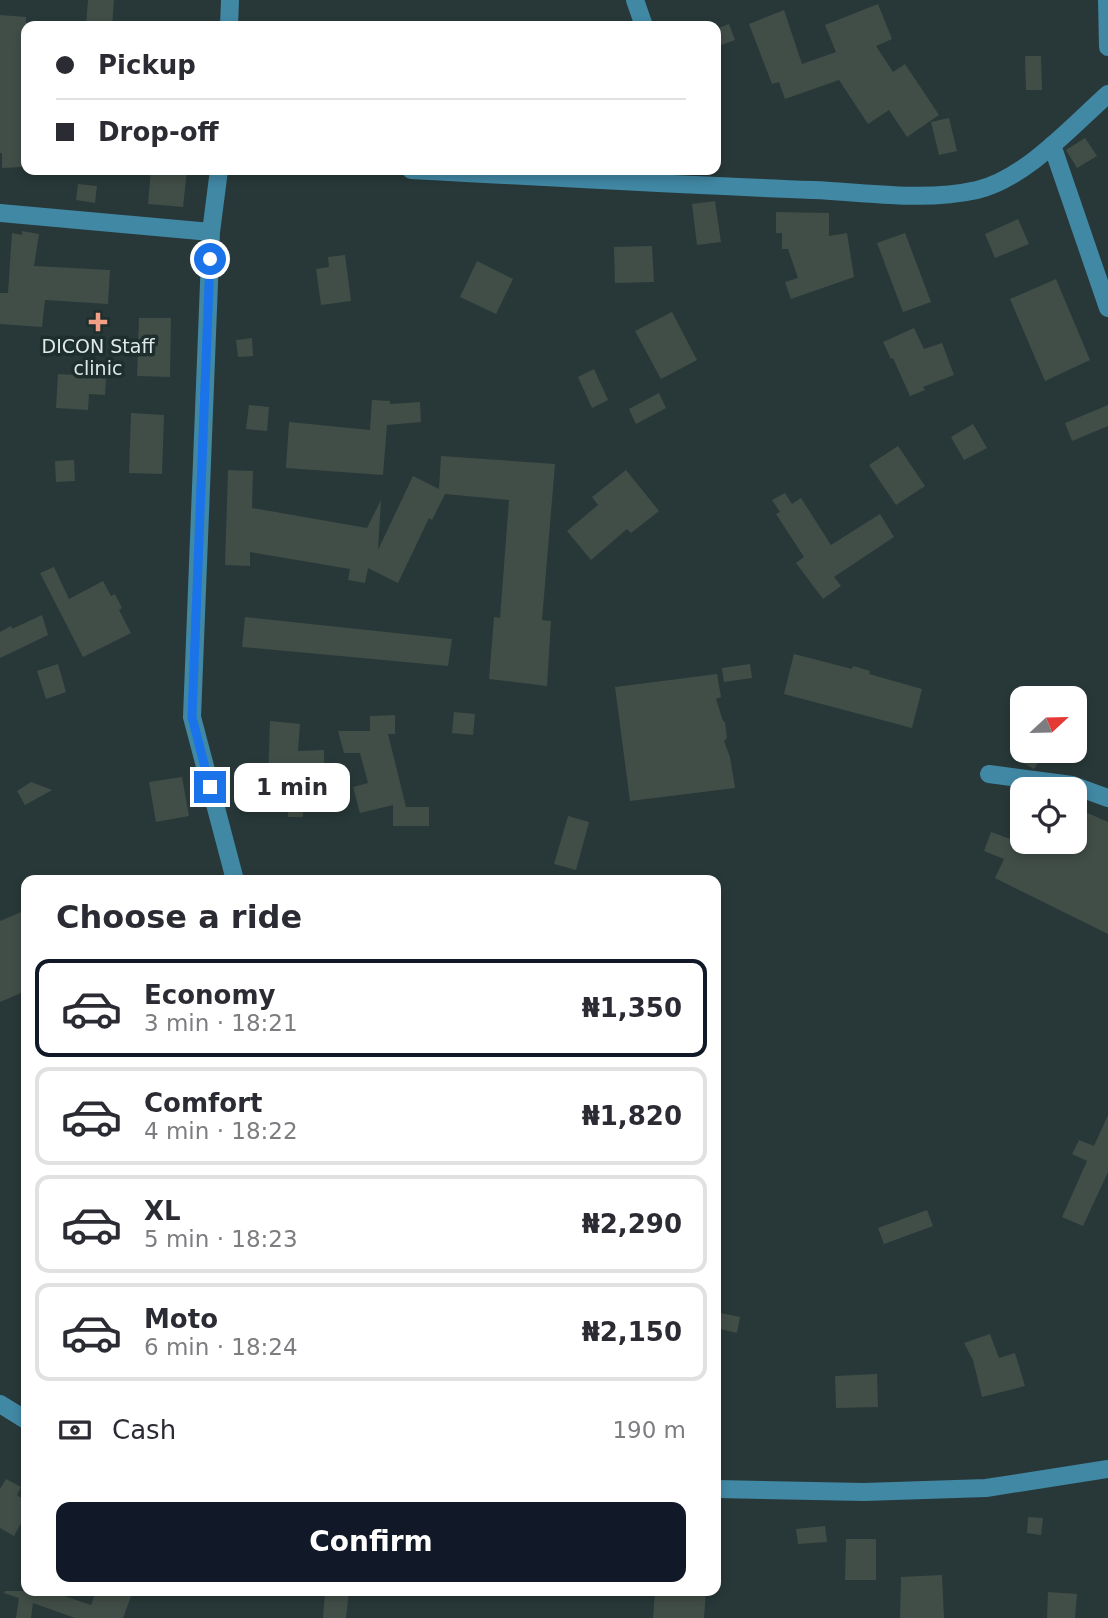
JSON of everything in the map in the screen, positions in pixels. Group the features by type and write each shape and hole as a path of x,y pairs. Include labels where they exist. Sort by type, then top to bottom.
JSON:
{"street":[{"path":"229,21 230,0"},
{"path":"635,0 642,21"},
{"path":"1107,0 1108,47"},
{"path":"587,175 693,178 937,196 979,189 1016,173 1052,145 1108,94"},
{"path":"1052,145 1108,308"},
{"path":"218,175 211,232 192,717 234,875"},
{"path":"0,213 211,232"},
{"path":"989,774 1073,785 1108,798"},
{"path":"0,1405 21,1417"},
{"path":"721,1489 864,1492 986,1488 1108,1469"}],"building":[{"path":"88,0 114,0 112,21 86,21"},
{"path":"878,4 892,39 876,46 893,72 905,64 939,115 907,137 889,110 868,124 839,80 785,99 779,82 772,84 749,24 784,10 802,64 836,52 825,25"},
{"path":"0,15 26,17 26,21 21,21 21,167 2,168"},
{"path":"729,24 735,40 721,45 721,27"},
{"path":"1025,56 1041,56 1042,90 1026,90"},
{"path":"949,118 957,151 939,155 931,122"},
{"path":"1085,138 1097,156 1077,168 1066,150"},
{"path":"151,175 186,175 183,207 148,204"},
{"path":"78,184 97,186 95,203 76,200"},
{"path":"715,201 721,242 697,245 692,204"},
{"path":"776,212 829,213 829,236 847,233 854,277 791,299 785,282 798,278 788,249 782,249 782,233 776,233"},
{"path":"1018,219 1029,244 995,258 985,234"},
{"path":"22,231 39,234 34,266 110,270 108,304 45,300 42,327 0,324 0,293 8,293 12,233 22,235"},
{"path":"905,233 931,302 903,312 877,243"},
{"path":"652,246 654,282 615,283 614,247"},
{"path":"345,255 351,301 321,305 316,269 329,267 328,257"},
{"path":"477,261 513,279 496,314 460,297"},
{"path":"1056,279 1090,360 1045,381 1010,299"},
{"path":"672,312 697,360 661,379 635,331"},
{"path":"139,318 171,318 170,377 137,376"},
{"path":"914,328 924,349 942,343 954,375 923,387 925,390 910,396 883,342"},
{"path":"252,338 253,356 238,357 236,340"},
{"path":"594,369 608,400 592,408 578,377"},
{"path":"58,374 106,377 105,395 89,394 88,410 56,408"},
{"path":"659,393 666,408 636,424 629,409"},
{"path":"372,400 390,401 390,404 420,402 421,422 387,425 383,475 286,468 289,422 370,430"},
{"path":"249,405 269,407 267,431 246,429"},
{"path":"1108,405 1108,426 1072,441 1065,423"},
{"path":"131,413 164,415 162,474 129,473"},
{"path":"973,424 987,448 964,460 951,437"},
{"path":"898,446 925,486 896,505 869,465"},
{"path":"441,456 555,464 542,620 551,621 547,686 489,679 494,617 500,618 509,500 445,494 432,520 429,518 398,583 368,568 365,583 348,580 350,569 250,552 250,566 225,565 228,470 253,471 252,508 367,528 381,500 378,550 413,476 439,489"},
{"path":"74,460 75,481 56,482 55,461"},
{"path":"626,470 659,511 631,533 627,529 591,560 567,531 598,505 592,497"},
{"path":"785,493 792,504 801,498 831,545 880,514 894,537 834,577 841,586 823,599 796,563 804,557 776,514 780,512 772,500"},
{"path":"54,567 69,599 103,581 111,596 115,594 122,608 119,610 131,633 83,657 40,573"},
{"path":"42,615 48,635 0,658 0,632"},
{"path":"245,617 452,639 448,666 242,647"},
{"path":"794,654 852,669 853,666 870,671 869,674 922,689 912,728 784,694"},
{"path":"58,664 66,692 46,699 37,671"},
{"path":"750,664 752,678 724,682 722,668"},
{"path":"717,674 721,697 716,699 725,722 727,738 724,741 730,757 735,788 630,801 615,687"},
{"path":"454,712 475,714 473,735 452,733"},
{"path":"395,715 395,734 388,734 406,807 429,807 429,826 393,826 393,805 360,813 353,787 368,783 360,753 344,753 338,731 370,731 370,716"},
{"path":"270,721 300,724 298,751 324,750 325,811 303,812 303,817 288,817 288,810 267,809"},
{"path":"1023,763 1038,763 1034,769"},
{"path":"182,777 189,816 156,822 149,782"},
{"path":"31,782 52,790 25,805 17,791"},
{"path":"1087,813 1108,822 1108,934 995,878 1004,859 984,851 991,832 1010,839 1010,854 1087,854"},
{"path":"568,816 589,822 576,870 554,864"},
{"path":"21,912 21,993 0,1002 0,921"},
{"path":"1108,1115 1108,1172 1083,1226 1062,1217 1087,1161 1072,1154 1079,1140 1094,1146"},
{"path":"927,1210 933,1226 884,1244 878,1228"},
{"path":"721,1313 740,1317 737,1333 721,1329"},
{"path":"990,1334 999,1358 1015,1353 1025,1386 982,1397 973,1360 964,1343"},
{"path":"877,1374 878,1407 836,1408 835,1376"},
{"path":"6,1479 21,1487 17,1495 21,1498 21,1523 14,1536 0,1528 0,1489"},
{"path":"1028,1517 1043,1518 1041,1535 1027,1533"},
{"path":"825,1526 827,1542 798,1544 796,1529"},
{"path":"846,1539 876,1539 876,1580 845,1580"},
{"path":"942,1575 944,1618 900,1618 901,1577"},
{"path":"21,1591 21,1596 65,1596 91,1605 94,1596 131,1596 123,1618 75,1618 33,1603 31,1618 16,1618 19,1598 4,1593"},
{"path":"1048,1592 1077,1594 1075,1618 1047,1618"},
{"path":"325,1596 348,1596 346,1618 323,1618"},
{"path":"655,1596 706,1596 704,1618 653,1618"}],"place":[{"name":"DICON Staff clinic","path":"98,322"}],"route":[{"path":"210,259 192,717 210,787"}]}
